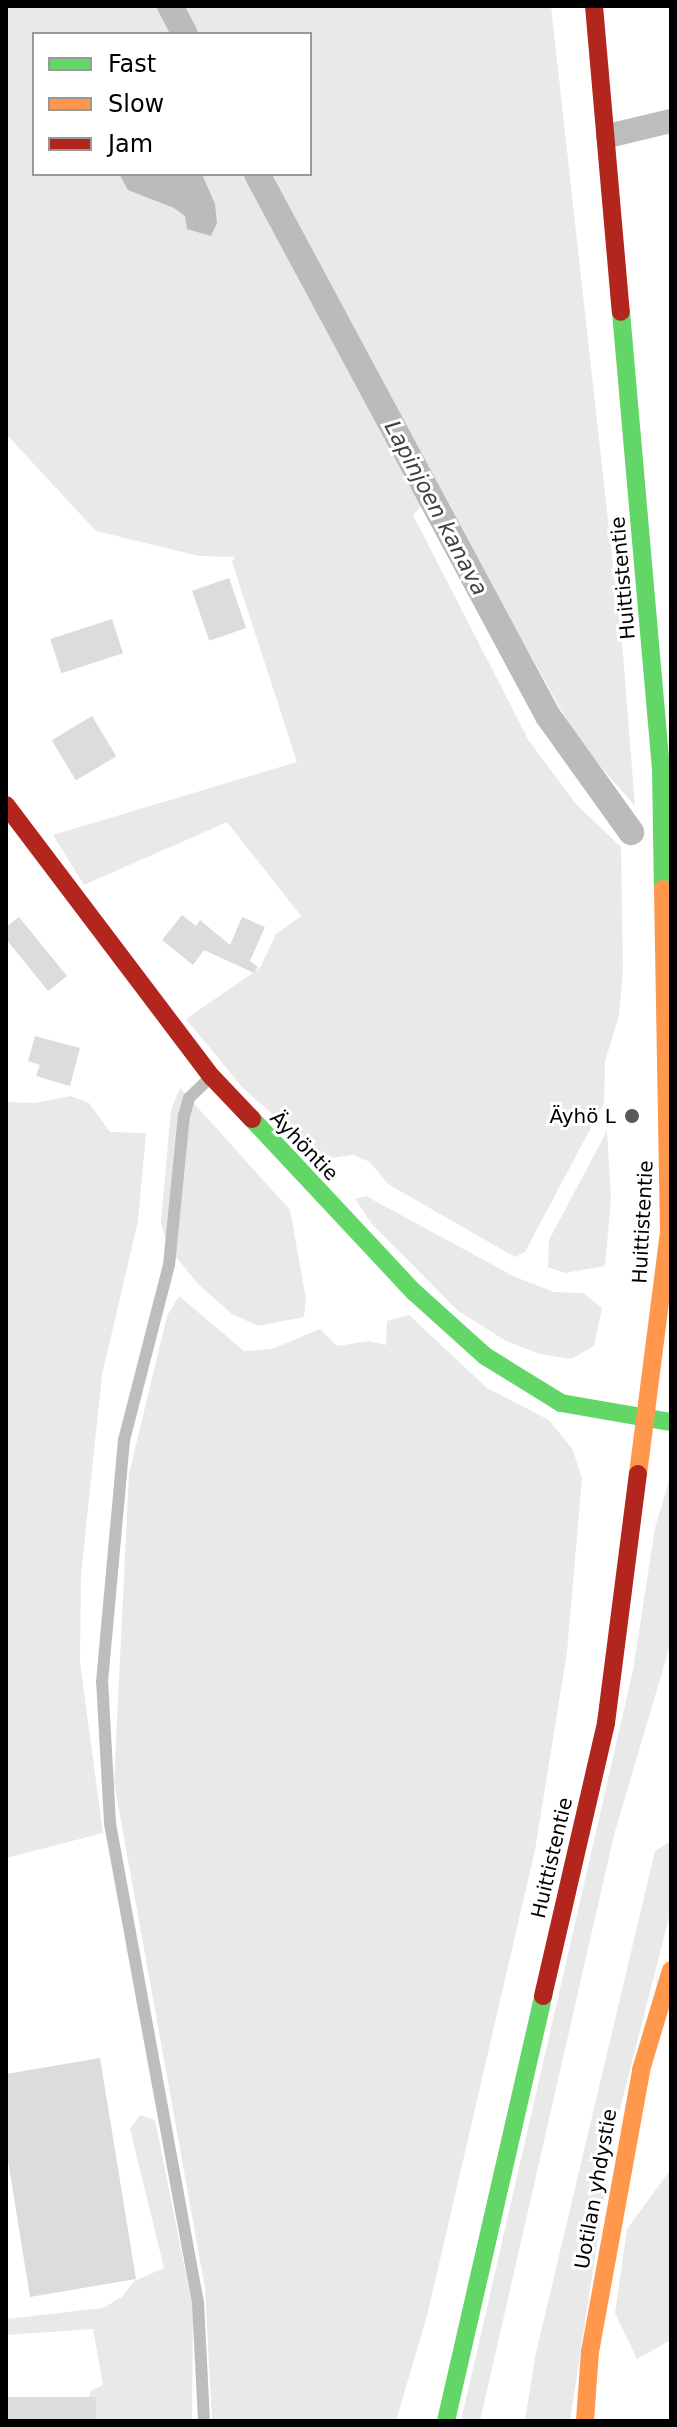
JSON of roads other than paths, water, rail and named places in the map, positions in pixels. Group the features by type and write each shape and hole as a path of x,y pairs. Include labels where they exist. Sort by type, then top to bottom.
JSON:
{"main road":[{"name":"Huittistentie","path":"446,2421 606,1723 669,1233 661,767 608,136 594,6"},
{"name":"Äyhöntie","path":"6,805 212,1077 414,1292 485,1356 561,1403 646,1421 671,1422"},
{"name":"Uotilan yhdystie","path":"585,2421 590,2352 641,2070 671,1970"}],"street":[{"path":"608,136 671,121"}],"lane":[{"path":"204,2421 198,2303 110,1823 102,1682 124,1440 169,1265 184,1116 189,1098 212,1077"}],"waterway":[{"name":"Lapinjoen kanava","path":"170,6 184,32"},
{"name":"Lapinjoen kanava","path":"258,176 548,716 631,832"}],"place":[{"name":"Äyhö L","path":"632,1116"}]}
